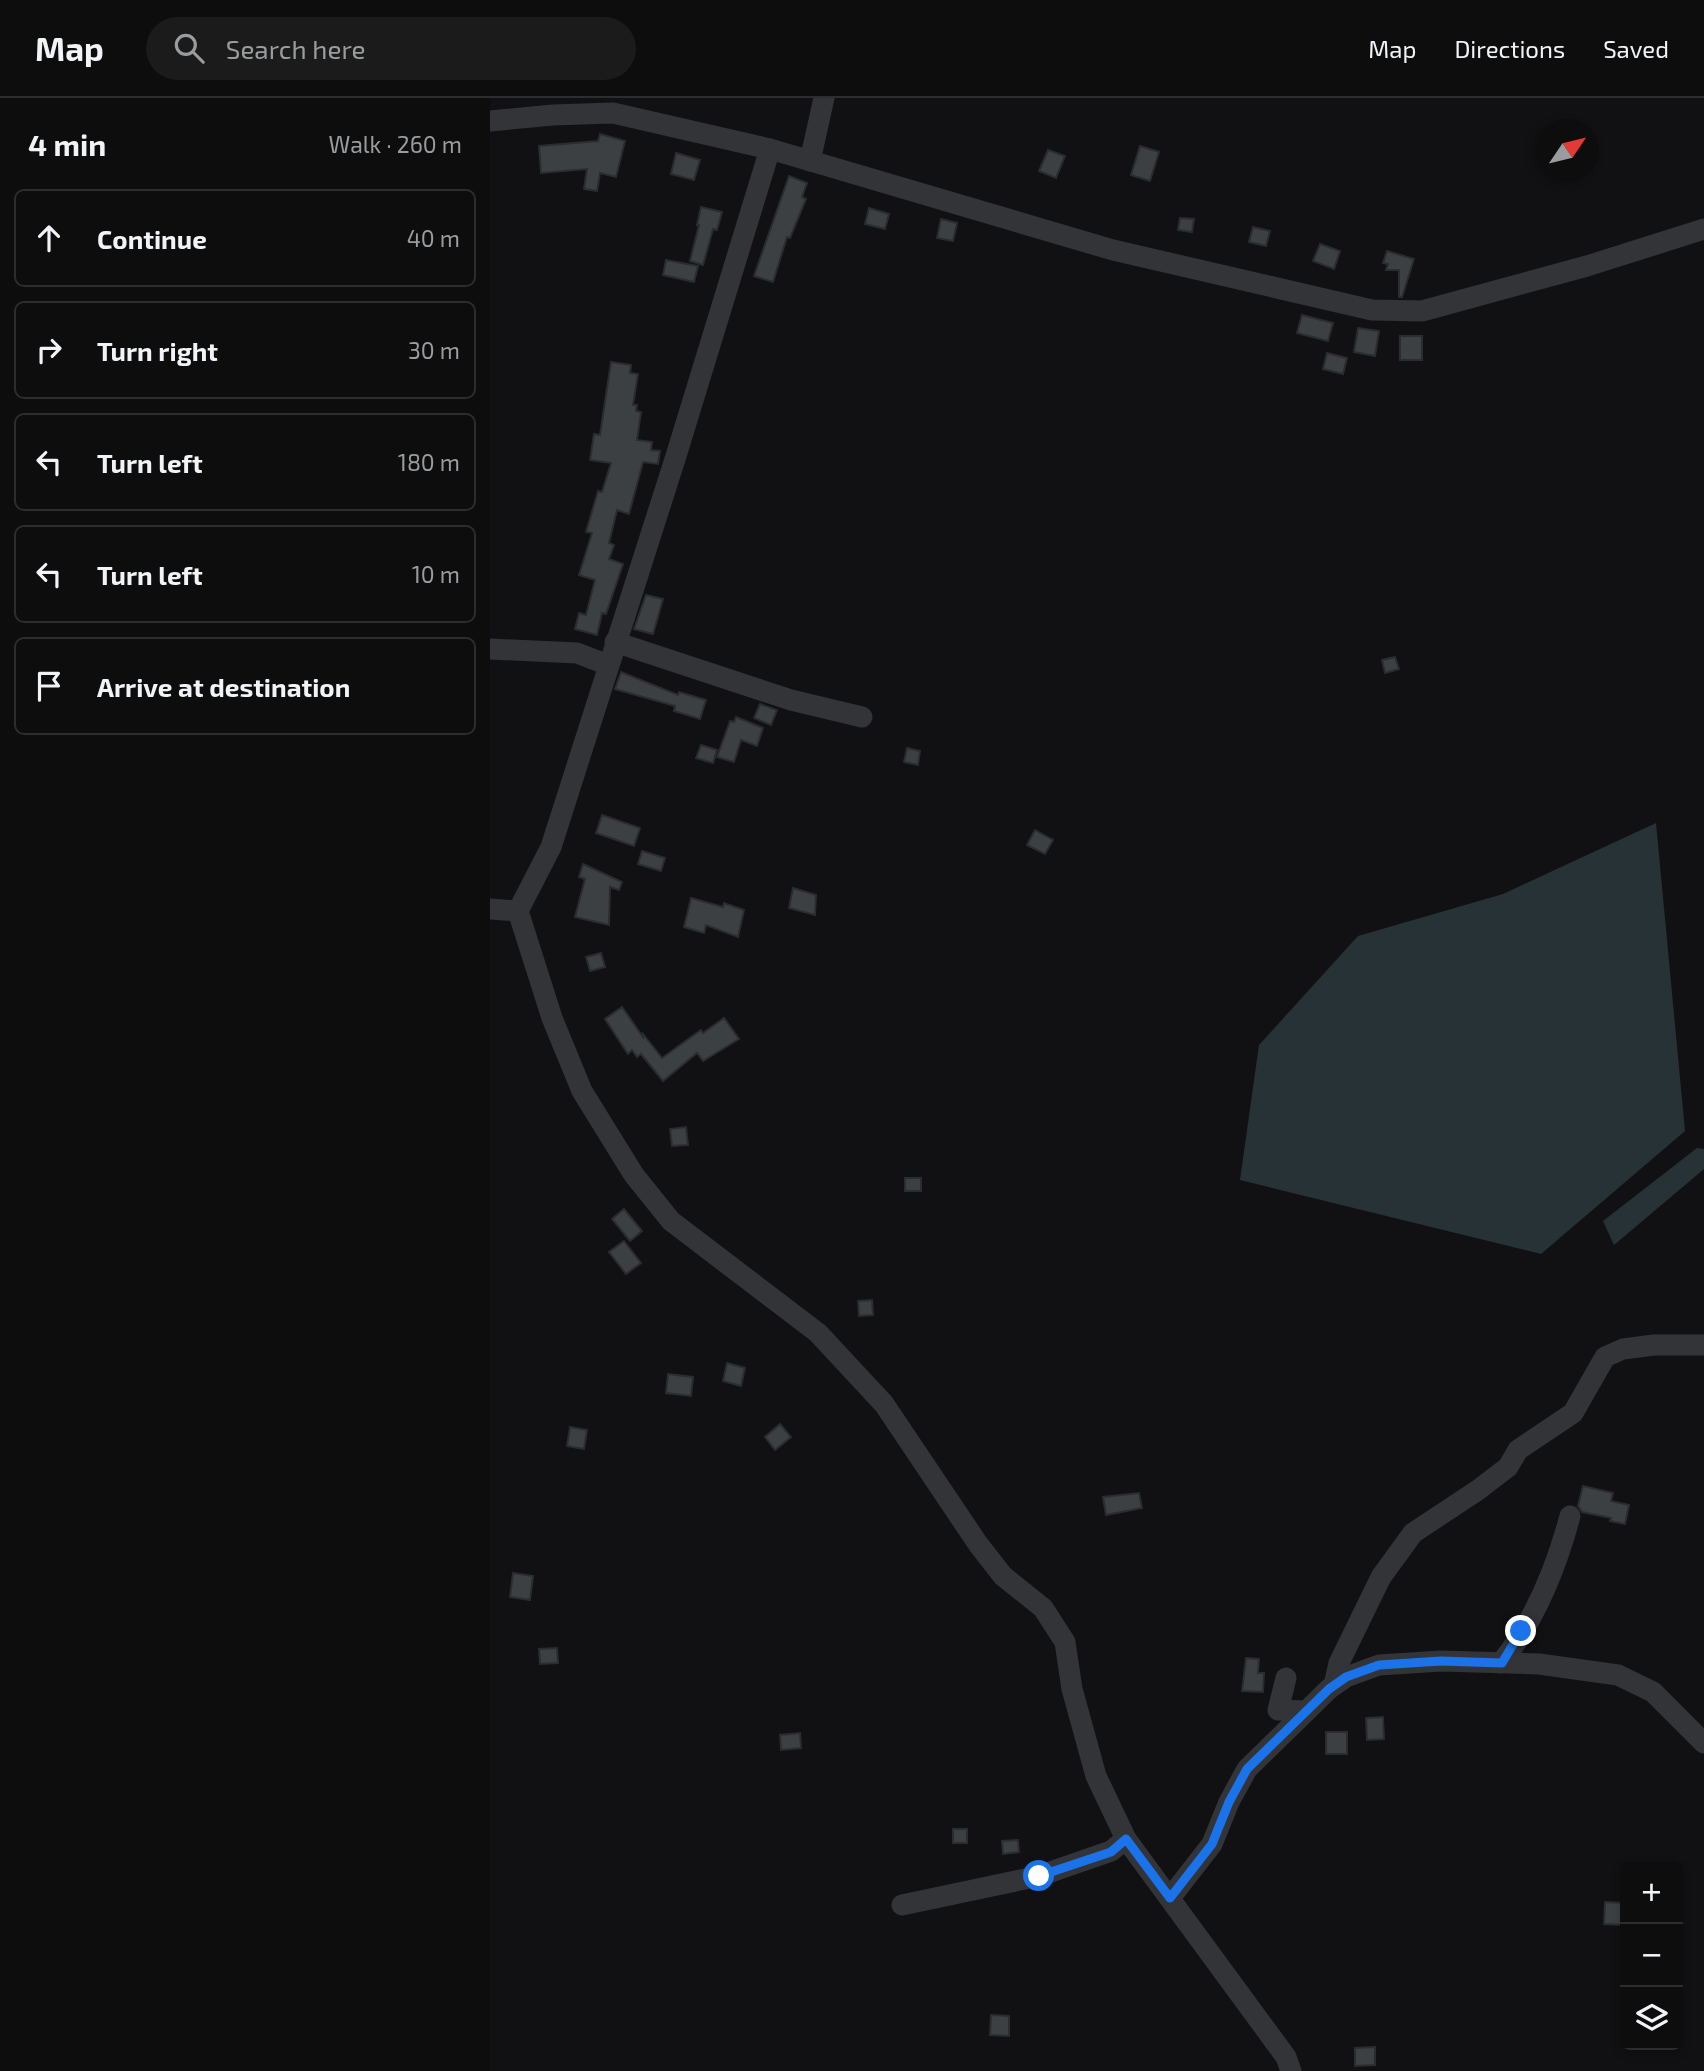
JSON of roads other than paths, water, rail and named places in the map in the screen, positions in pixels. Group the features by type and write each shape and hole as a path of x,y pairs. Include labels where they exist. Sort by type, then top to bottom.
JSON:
{"street":[{"path":"810,161 824,98"},
{"path":"490,121 614,113 770,149 1113,250 1373,310 1422,311 1587,266 1704,229"},
{"path":"770,149 680,443 551,847 519,911 552,1018 582,1091 634,1175 671,1221 818,1333 884,1404 978,1544 1003,1576 1043,1608 1065,1642 1072,1689 1096,1776 1126,1839 1286,2057 1291,2071"},
{"path":"615,642 791,700 862,717"},
{"path":"490,649 577,653 608,665"},
{"path":"490,909 519,911"},
{"path":"1334,1685 1339,1663 1381,1577 1413,1532 1478,1490 1508,1467 1518,1450 1573,1413 1605,1357 1623,1349 1704,1345"},
{"path":"1502,1663 1537,1606 1559,1559 1570,1516"},
{"path":"1170,1898 1212,1844 1229,1802 1247,1769 1334,1685 1346,1677 1379,1665 1441,1661 1539,1664 1618,1675 1653,1692 1704,1742"},
{"path":"1286,1678 1278,1710 1306,1711"},
{"path":"902,1905 1039,1876 1111,1852 1126,1839"}]}
